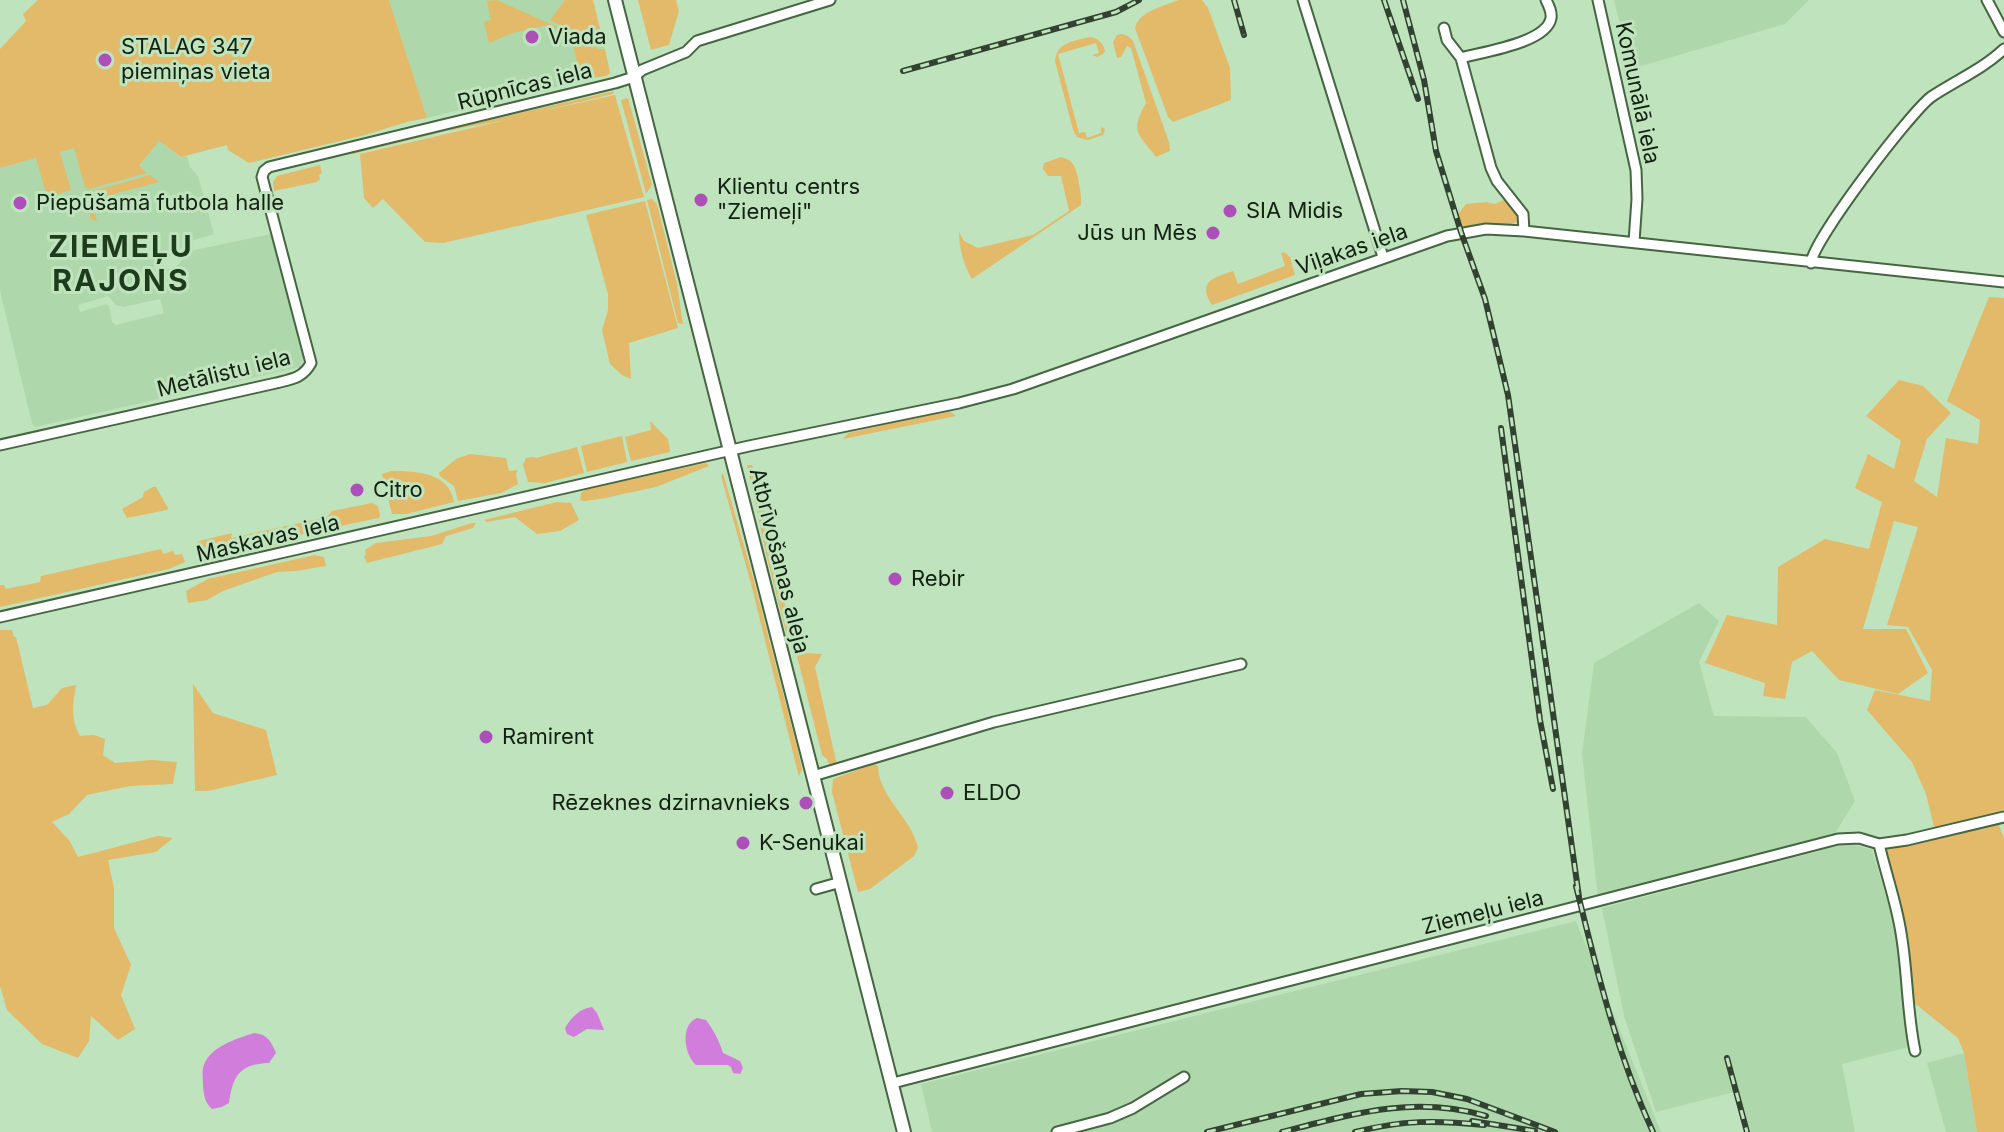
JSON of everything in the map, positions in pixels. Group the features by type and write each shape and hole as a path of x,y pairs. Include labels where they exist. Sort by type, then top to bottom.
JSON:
{"main road":[{"name":"Atbrīvošanas aleja","path":"615,0 904,1132"}],"street":[{"name":"Rūpnīcas iela","path":"264,171 269,167 634,77 642,70 686,52 697,41 830,0"},
{"path":"1303,0 1383,257"},
{"path":"1461,58 1529,40 1543,32 1551,21 1546,0"},
{"name":"Komunālā iela","path":"1598,0 1636,170 1634,242"},
{"path":"1987,0 2004,32"},
{"path":"1444,28 1447,40 1461,58 1491,168 1497,181 1523,214 1524,231"},
{"path":"1811,263 1812,254 1837,215 1922,106 2004,49"},
{"name":"Metālistu iela","path":"0,445 303,375 311,363 262,177 264,171"},
{"name":"Viļakas iela","path":"730,451 1013,389 1461,232 1486,229 1524,231 2004,282"},
{"name":"Maskavas iela","path":"0,617 730,451"},
{"path":"813,776 994,722 1241,664"},
{"name":"Ziemeļu iela","path":"893,1083 1838,839 1859,838 1879,844 2004,817"},
{"path":"1879,844 1899,922 1909,1024 1915,1051"},
{"path":"816,889 841,882"},
{"path":"1057,1132 1110,1118 1184,1077"}],"shaded area":[{"path":"38,0 389,0 427,118 249,163 228,150 227,145 181,157 159,141 139,166 147,173 89,189 85,188 74,148 60,152 71,190 47,197 36,158 0,168 0,49 26,21 23,14"},
{"path":"389,0 592,0 610,71 606,75 427,118"},
{"path":"497,0 555,26 599,49 605,49 610,73 586,79 574,65 577,63 573,45 570,45 568,38 556,28 549,30 547,25 513,33 489,43 484,22 491,20 487,1"},
{"path":"565,0 593,0 604,45 600,46 550,20"},
{"path":"638,0 676,0 679,11 669,45 651,50"},
{"path":"1179,0 1202,0 1208,8 1230,68 1231,100 1173,122 1168,117 1135,28 1147,13"},
{"path":"1614,0 1809,0 1785,24 1631,69"},
{"path":"1122,34 1133,41 1169,142 1170,151 1156,157 1138,132 1138,120 1146,103 1131,48 1127,46 1121,57 1117,58 1113,42 1117,35"},
{"path":"1090,37 1101,43 1105,51 1103,54 1097,57 1092,55 1099,53 1096,43 1058,54 1079,133 1085,132 1087,138 1101,133 1101,127 1105,129 1103,135 1088,140 1077,137 1073,130 1055,61 1056,55 1063,46"},
{"path":"614,91 613,94 538,112 615,95 644,197 443,243 425,242 383,199 373,208 364,198 360,154 506,120 353,152"},
{"path":"628,98 652,185 646,194 621,100"},
{"path":"159,140 180,157 187,156 190,167 198,176 214,234 194,240 153,267 157,272 176,267 190,251 271,234 303,358 300,367 35,427 0,291 0,168 74,147 85,187 146,172 139,167","holes":["108,296 116,305 123,307 160,299 164,313 116,325 106,304 80,312 78,305"]},
{"path":"1061,157 1070,161 1075,168 1081,205 972,279 962,257 959,232 964,241 978,248 1033,235 1069,211 1061,176 1048,176 1043,169 1044,163"},
{"path":"320,165 322,173 317,182 274,191 273,182 277,176"},
{"path":"150,175 159,182 91,200 97,222 91,219 87,193"},
{"path":"652,199 657,204 677,284 683,324 678,323 647,200"},
{"path":"1504,200 1519,215 1517,222 1462,228 1458,214 1466,204 1495,204"},
{"path":"645,201 678,328 629,343 631,379 610,364 602,330 608,310 608,294 586,215"},
{"path":"1281,253 1290,257 1295,275 1212,305 1206,291 1209,282 1233,271 1238,284 1285,266"},
{"path":"1989,297 2004,298 2004,809 1996,817 2004,839 2004,1132 1977,1132 1964,1053 1958,1038 1913,1002 1884,847 1935,831 1926,794 1912,762 1867,710 1875,690 1930,701 1932,670 1908,627 1887,625 1918,527 1894,521 1863,629 1906,629 1928,673 1898,694 1839,680 1812,651 1792,662 1785,699 1763,696 1765,683 1705,663 1727,615 1777,625 1778,567 1825,539 1869,549 1882,502 1855,488 1868,454 1894,469 1901,441 1866,416 1899,380 1923,386 1951,413 1927,439 1914,481 1937,497 1946,438 1978,444 1980,420 1947,401"},
{"path":"948,410 956,416 843,439 848,433"},
{"path":"650,421 668,439 670,452 631,461 625,437 651,430"},
{"path":"622,436 627,462 587,472 581,446"},
{"path":"577,447 584,473 545,483 528,482 523,465 526,458"},
{"path":"470,454 506,458 509,471 518,470 518,484 501,493 458,501 454,486 439,473 456,459"},
{"path":"706,463 709,466 656,487 580,500 581,493 586,489"},
{"path":"747,465 752,465 754,471 778,560 791,643 767,558"},
{"path":"391,471 430,475 446,484 454,502 406,514 392,514 382,474"},
{"path":"723,473 798,751 802,769 799,777 721,476"},
{"path":"156,487 167,510 127,518 122,509"},
{"path":"557,502 571,503 579,520 560,531 537,534 515,517 484,520"},
{"path":"372,503 378,506 379,518 306,533 280,544 213,560 197,559 195,552 201,549 200,546 193,547 199,541 232,533 231,538 327,517 332,511"},
{"path":"476,523 473,528 446,536 442,544 367,563 364,556 365,550 376,543 431,536"},
{"path":"161,549 163,554 173,551 175,555 182,554 185,562 169,569 0,607 0,585 6,589 40,582 41,576"},
{"path":"315,555 324,557 326,566 277,572 223,591 207,600 188,603 186,591 208,579"},
{"path":"1699,603 1719,621 1699,662 1714,716 1806,717 1837,753 1855,801 1834,835 1598,897 1582,754 1594,663"},
{"path":"0,630 12,630 16,637 33,708 47,705 62,688 76,685 73,711 77,730 80,736 94,735 105,739 103,755 115,763 152,760 177,762 173,784 130,786 87,795 69,814 52,822 69,840 78,857 158,836 173,838 156,852 108,860 114,888 114,928 131,965 121,995 135,1029 118,1040 91,1016 89,1041 78,1058 42,1044 7,1010 0,986"},
{"path":"804,653 822,654 815,667 835,766 830,767 822,755 797,656"},
{"path":"193,684 213,713 266,730 277,775 208,791 195,791"},
{"path":"874,764 878,766 884,788 915,837 918,848 914,856 870,889 858,892 832,792 833,779"},
{"path":"1850,843 1872,850 1897,934 1909,1047 1842,1064 1855,1132 1750,1132 1738,1091 1656,1112 1624,1016 1602,908"},
{"path":"1576,921 1661,1132 932,1132 921,1084"},
{"path":"592,1007 604,1030 587,1029 574,1037 567,1034 565,1028 573,1017"},
{"path":"697,1018 706,1020 723,1053 740,1061 743,1068 740,1074 733,1073 728,1065 696,1065 692,1060 686,1033"},
{"path":"254,1033 268,1039 276,1053 269,1063 251,1066 239,1073 229,1103 212,1109 206,1102 203,1090 206,1061 217,1049"},
{"path":"1964,1053 1977,1132 1946,1132 1927,1063"}],"railway":[{"path":"903,71 1116,12 1139,0"},
{"path":"1234,0 1244,35"},
{"path":"1384,0 1418,99"},
{"path":"1403,0 1424,80 1436,151 1485,299 1508,395 1579,897"},
{"path":"1501,428 1540,720 1553,789"},
{"path":"1576,886 1618,1041 1653,1132"},
{"path":"1727,1058 1747,1132"},
{"path":"1207,1132 1361,1094 1402,1091 1432,1092 1467,1099 1555,1132"},
{"path":"1282,1132 1358,1113 1408,1107 1433,1107 1486,1116"},
{"path":"1472,1121 1535,1131"},
{"path":"1355,1132 1419,1122 1484,1125"}],"place":[{"name":"Viada","path":"532,37"},
{"name":"STALAG 347 piemiņas vieta","path":"105,60"},
{"name":"Klientu centrs \"Ziemeļi\"","path":"701,200"},
{"name":"Piepūšamā futbola halle","path":"20,203"},
{"name":"SIA Midis","path":"1230,211"},
{"name":"Jūs un Mēs","path":"1213,233"},
{"name":"Citro","path":"357,490"},
{"name":"Rebir","path":"895,579"},
{"name":"Ramirent","path":"486,737"},
{"name":"ELDO","path":"947,793"},
{"name":"Rēzeknes dzirnavnieks","path":"806,803"},
{"name":"K-Senukai","path":"743,843"}],"district":[{"name":"ZIEMEĻU RAJONS","path":"121,265"}]}
